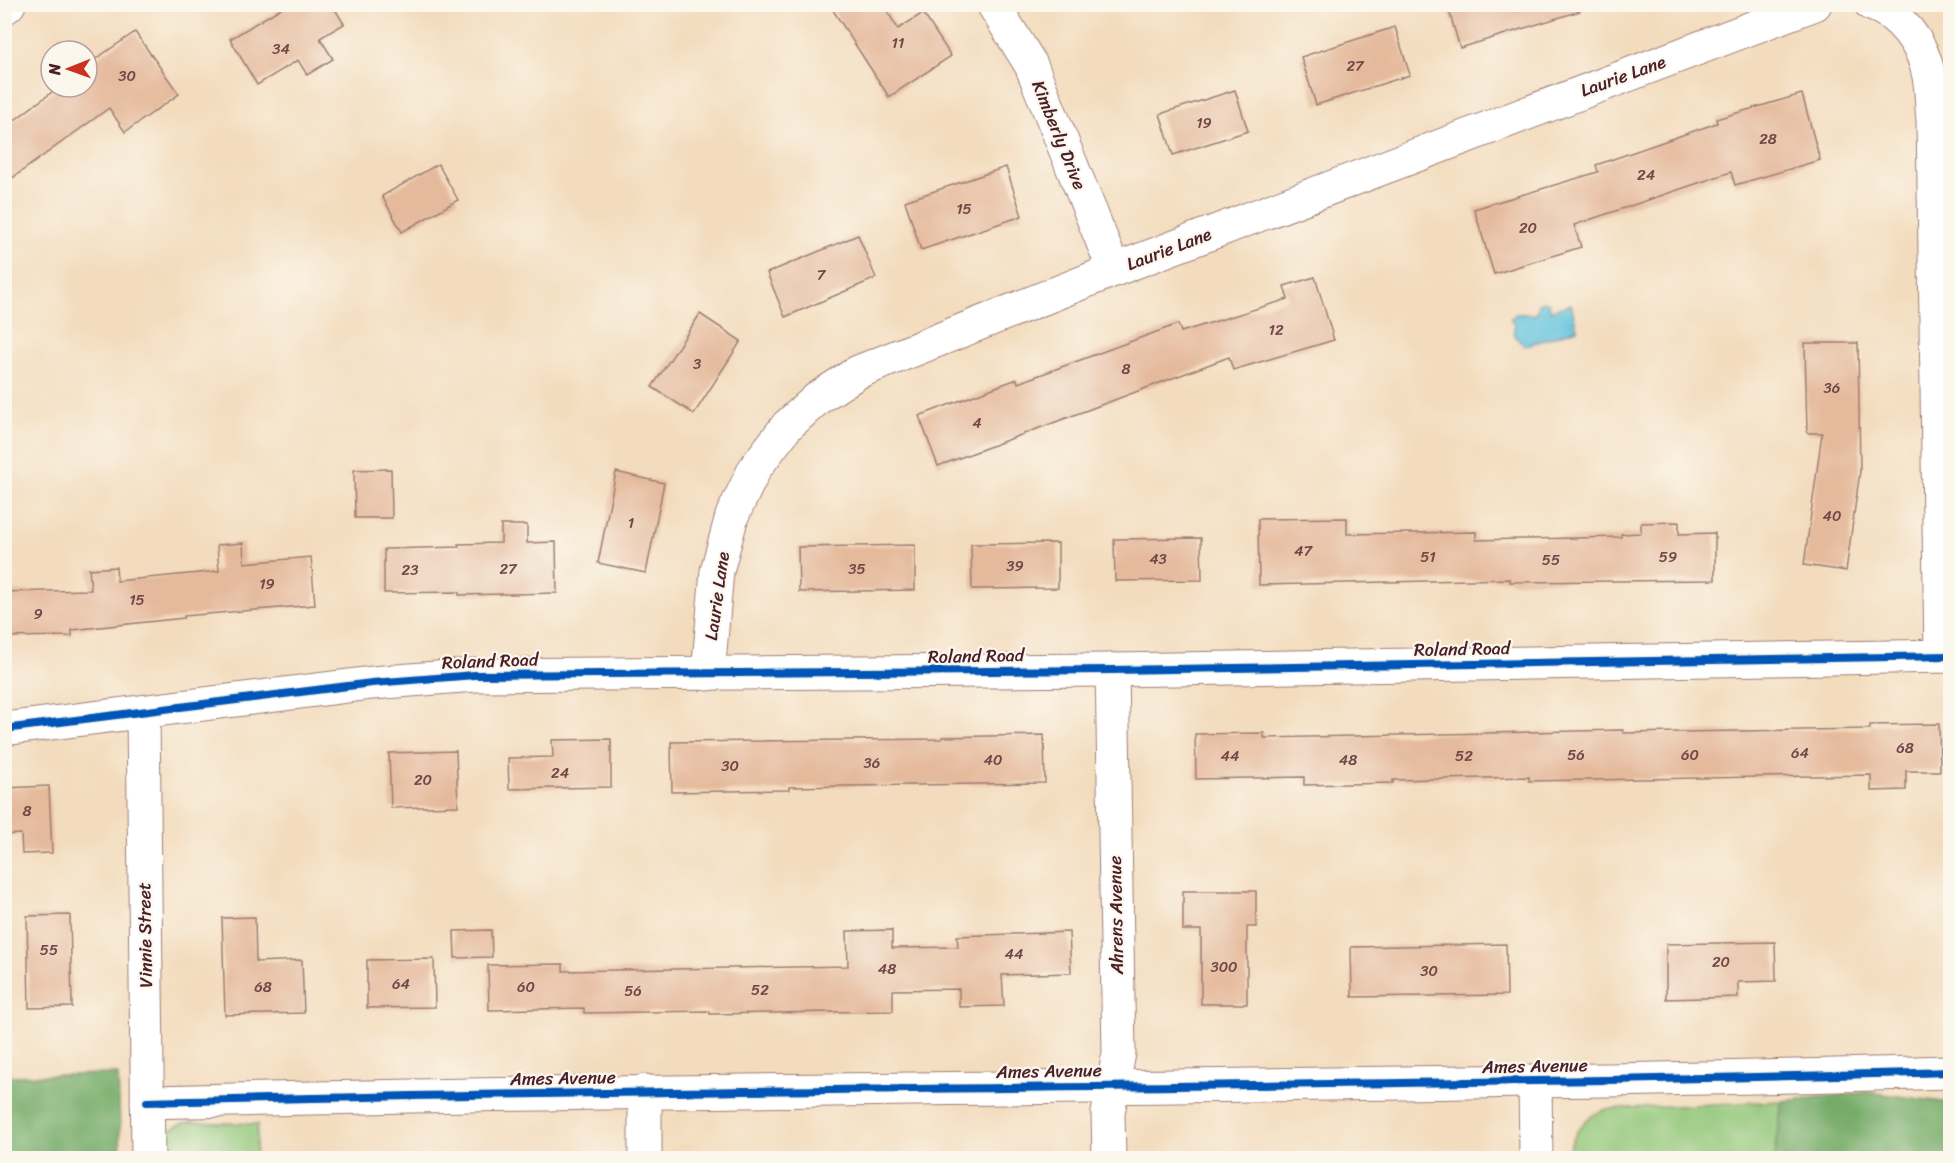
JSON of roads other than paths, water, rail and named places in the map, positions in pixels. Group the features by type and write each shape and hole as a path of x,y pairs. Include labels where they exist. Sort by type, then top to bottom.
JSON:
{"street":[{"path":"4,8 9,4"},
{"name":"Kimberly Drive","path":"993,4 1031,65 1113,270"},
{"name":"Laurie Lane","path":"708,674 717,571 732,516 755,468 787,426 818,398 858,372 1113,270 1815,4"},
{"path":"1871,4 1894,17 1917,42 1928,73 1933,119 1946,656"},
{"name":"Roland Road","path":"4,729 372,683 475,675 1112,670 1946,656"},
{"name":"Ahrens Avenue","path":"1109,1158 1108,1113 1119,1053 1112,670"},
{"name":"Vinnie Street","path":"142,712 148,1158"},
{"name":"Ames Avenue","path":"147,1102 645,1091 1535,1081 1950,1072"},
{"path":"1535,1081 1536,1158"},
{"path":"645,1091 645,1158"}],"water":[{"path":"1549,303 1550,311 1571,304 1577,329 1525,346 1516,337 1515,325 1510,319 1516,314 1537,314 1539,304"}]}
